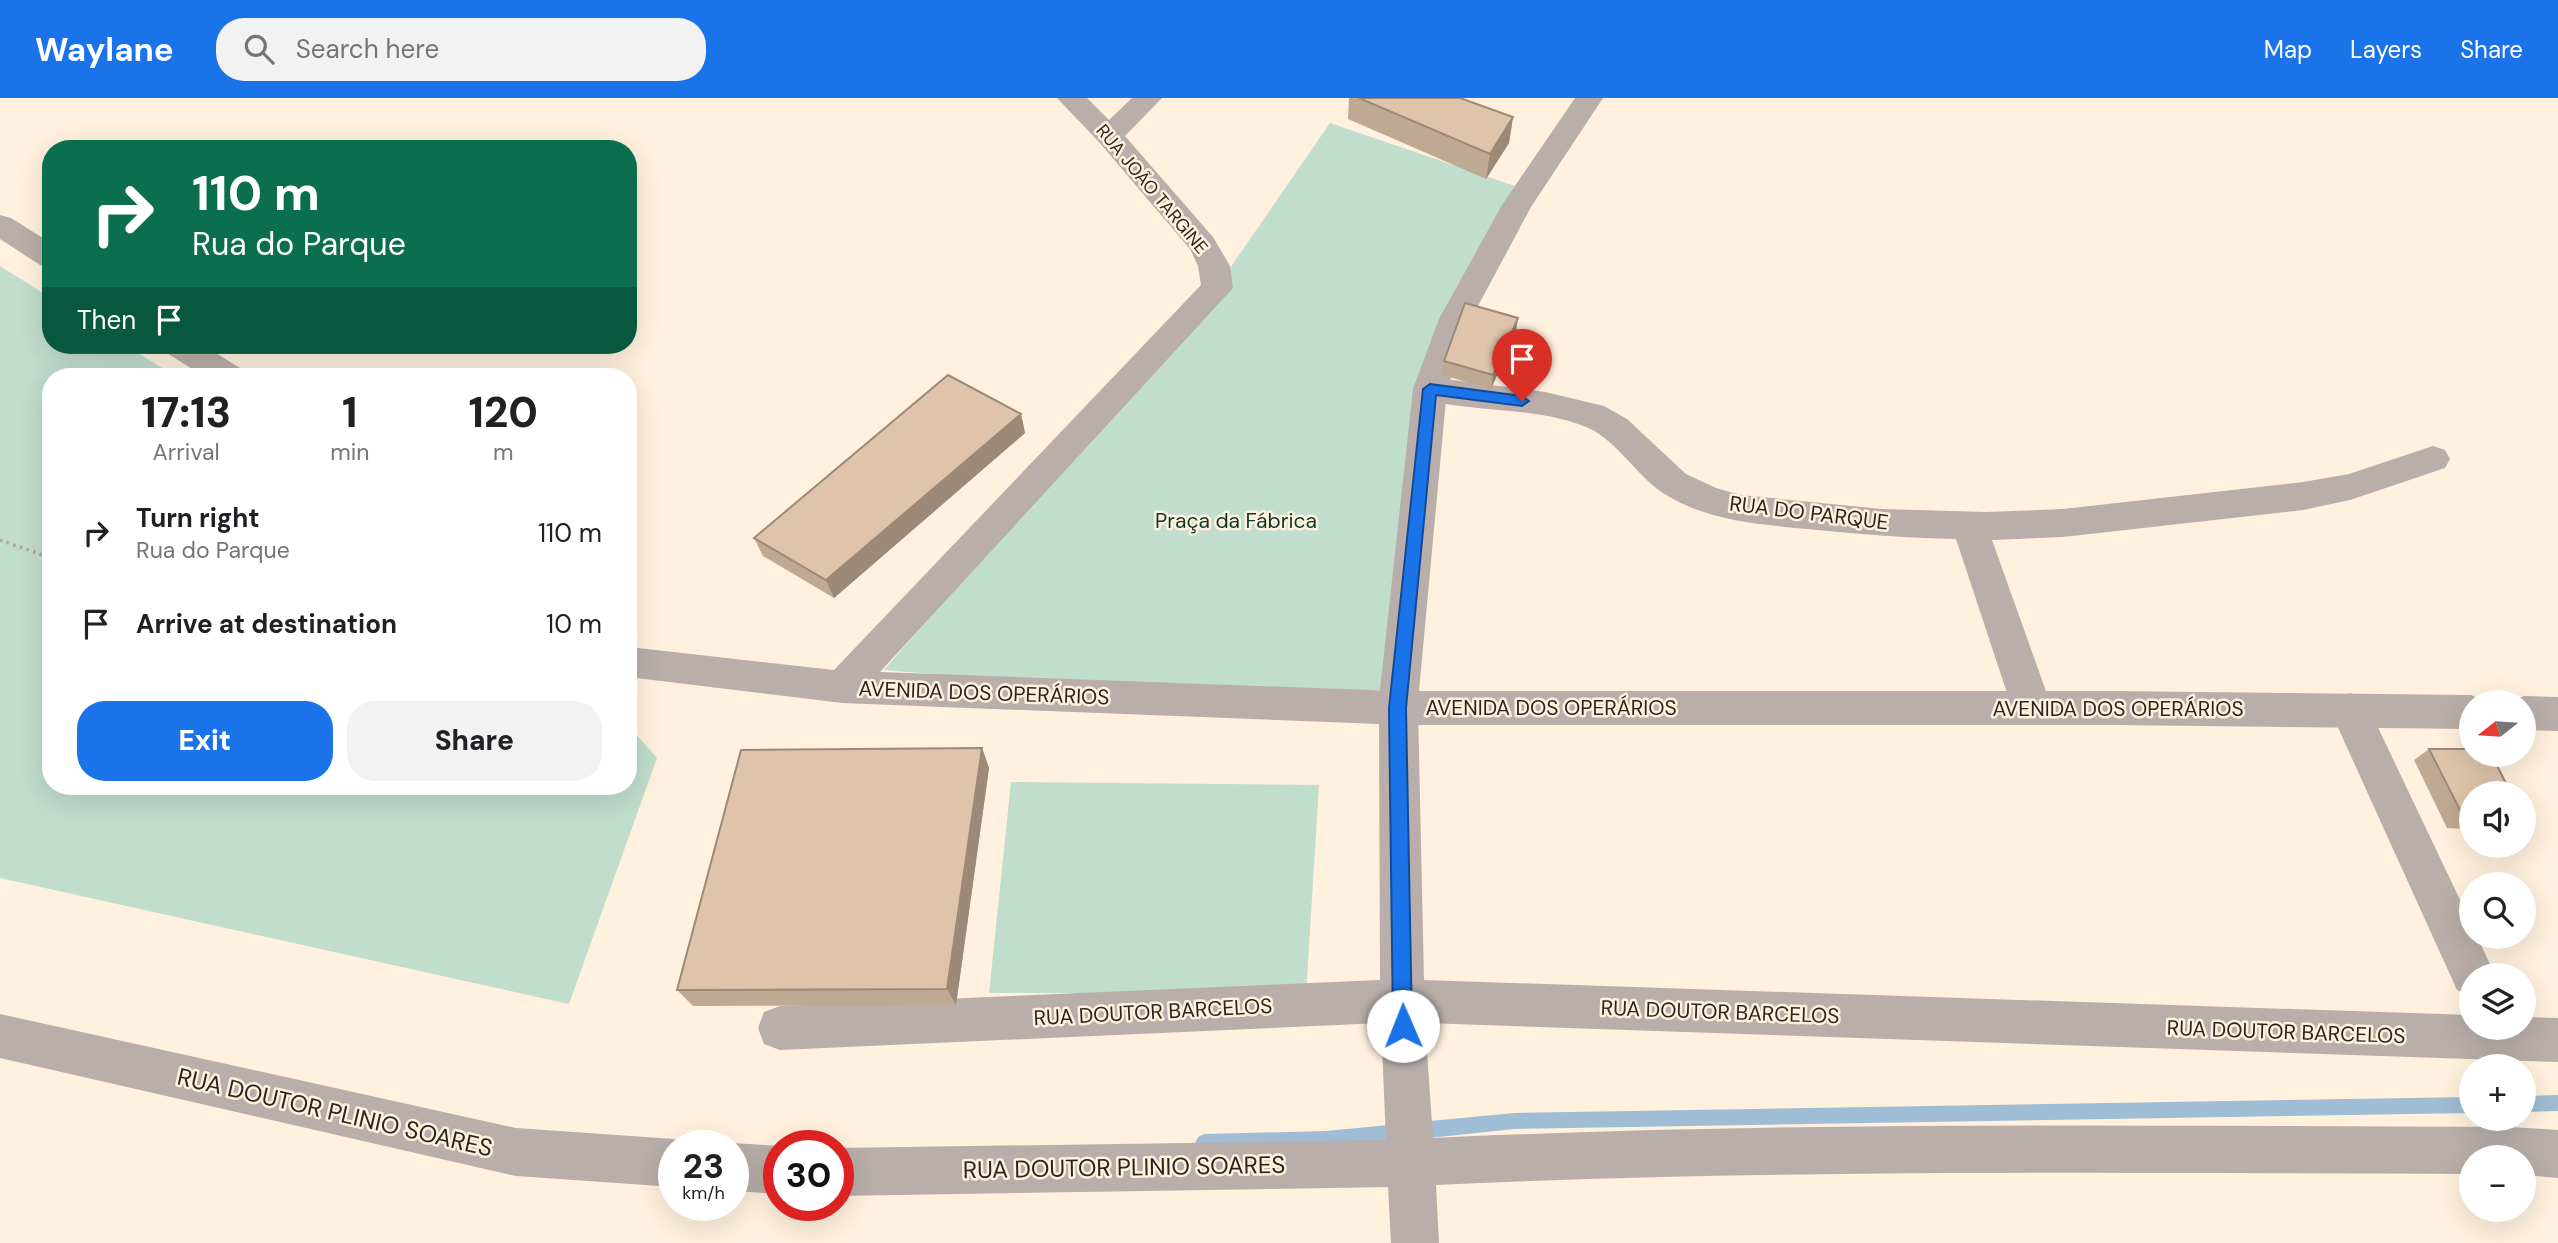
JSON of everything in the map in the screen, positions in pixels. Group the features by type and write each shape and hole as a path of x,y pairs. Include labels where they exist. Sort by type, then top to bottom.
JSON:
{"street":[{"name":"RUA JOÃO TARGINE","path":"842,687 1207,301 1214,266 1202,244 1109,136 1071,98"},
{"path":"1109,136 1148,98"},
{"path":"1415,1243 1402,1014 1398,708 1430,389 1455,319 1517,205 1589,98"},
{"path":"0,225 42,252"},
{"path":"193,354 215,368"},
{"name":"RUA DO PARQUE","path":"1430,389 1545,404 1592,415 1615,428 1674,483 1706,499 1741,509 1882,523 2063,523 2303,496 2350,487 2433,459"},
{"path":"1969,525 2032,708"},
{"name":"AVENIDA DOS OPERÁRIOS","path":"637,662 842,687 1398,708 2032,708 2459,712"},
{"path":"2350,710 2467,963"},
{"path":"2536,713 2558,714"},
{"name":"RUA DOUTOR BARCELOS","path":"780,1028 936,1022 1402,1014 2459,1032"},
{"name":"RUA DOUTOR PLINIO SOARES","path":"0,1036 516,1152 658,1162"},
{"name":"RUA DOUTOR BARCELOS","path":"2536,1038 2558,1041"},
{"path":"1410,1152 1558,1156 1950,1148 2511,1151 2558,1154"},
{"name":"RUA DOUTOR PLINIO SOARES","path":"854,1171 1410,1152"}],"path":[{"path":"0,540 42,555"}],"green space":[{"name":"Praça da Fábrica","path":"1330,123 1527,190 1419,415 1385,690 1122,690 884,670 1208,300"},
{"path":"0,266 42,292 42,354 140,354 162,368 42,368 42,795 637,795 637,735 657,758 569,1004 0,878"},
{"path":"1011,782 1319,785 1306,994 989,993"}],"building":[{"path":"1359,98 1460,98 1513,117 1490,154"},
{"path":"1465,303 1518,318 1493,375 1444,361"},
{"path":"948,375 1021,414 826,580 754,538"},
{"path":"982,748 947,989 677,990 741,750"},
{"path":"2429,749 2459,749 2459,767 2498,767 2505,781 2459,781 2459,808"}],"waterway":[{"path":"2536,1104 2558,1103"},
{"path":"1204,1143 1326,1140 1514,1121 2459,1105"}],"route":[{"path":"1403,1026 1398,708 1430,389 1522,401"}]}
